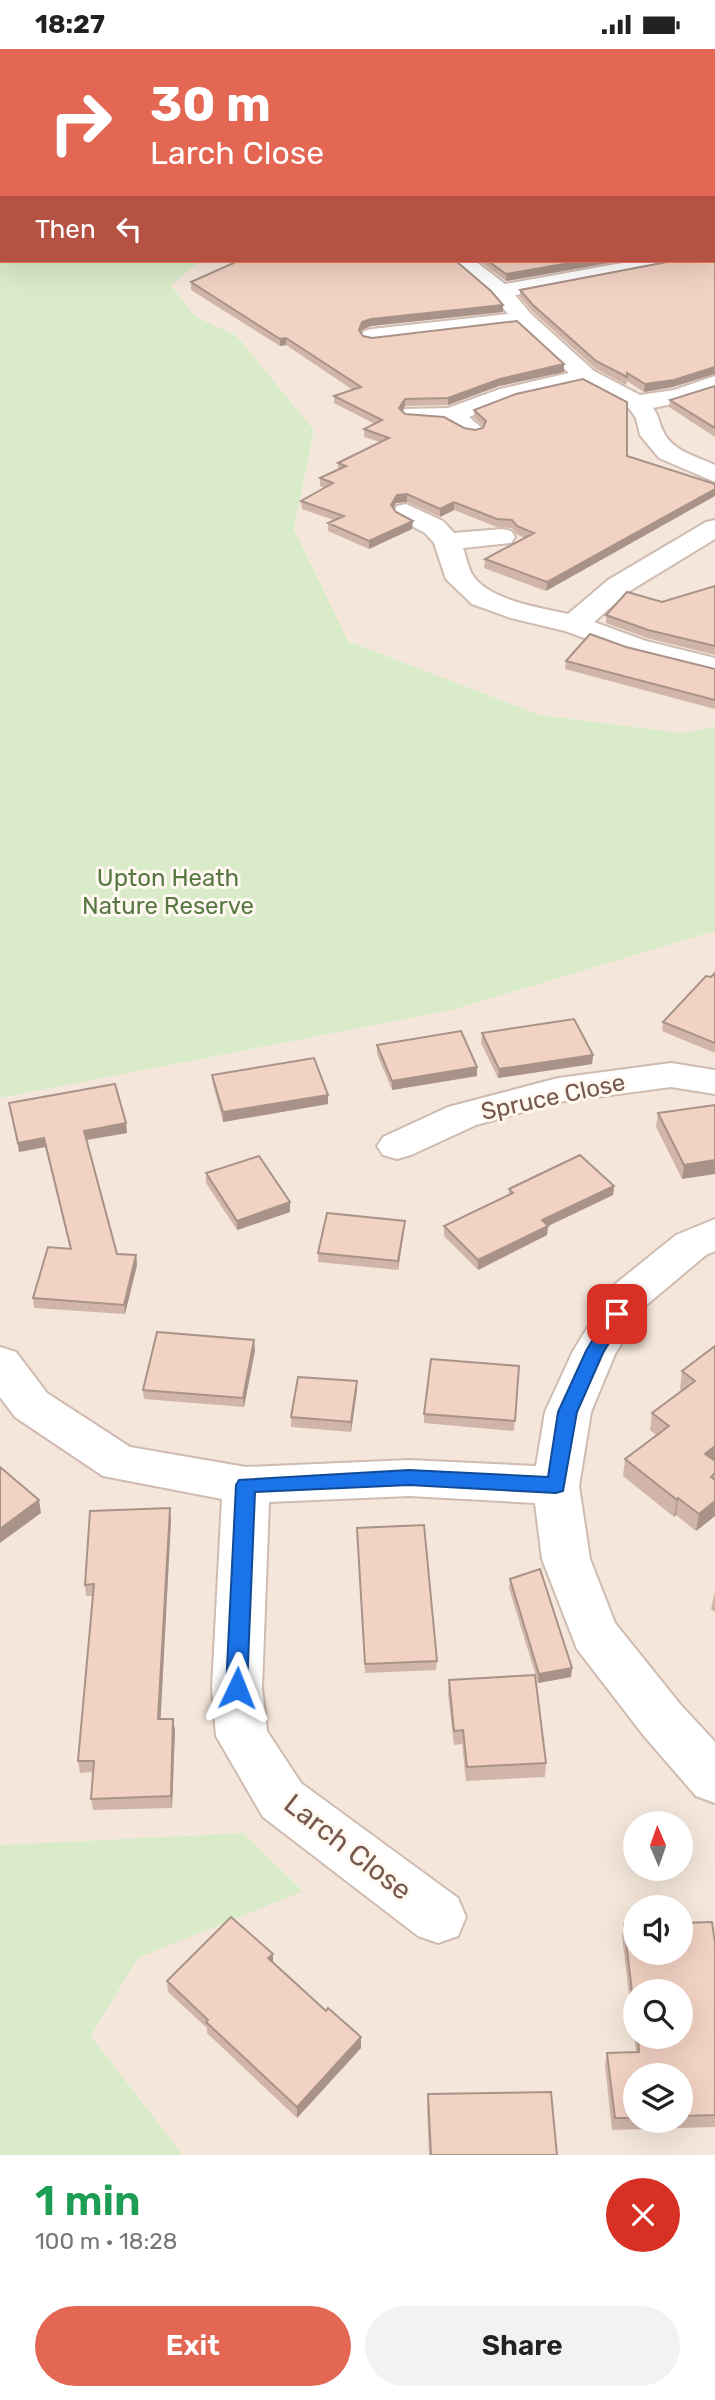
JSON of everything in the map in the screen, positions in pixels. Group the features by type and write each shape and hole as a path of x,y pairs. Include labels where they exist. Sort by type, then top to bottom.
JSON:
{"street":[{"path":"465,263 501,291 523,319 586,376 636,403 648,418 652,435 668,453 715,474"},
{"path":"501,291 655,263"},
{"path":"367,338 523,319"},
{"path":"413,414 452,415 508,394 586,376"},
{"path":"636,403 679,396 715,383"},
{"path":"452,415 475,432"},
{"path":"406,512 434,527 447,541 460,579 482,598 521,613 574,624 636,647 715,667"},
{"path":"574,624 618,586 715,528"},
{"path":"447,541 502,537"},
{"name":"Spruce Close","path":"397,1146 462,1116 558,1090 671,1075 715,1082"},
{"path":"715,1234 691,1245 629,1296 595,1351 568,1412 556,1486 566,1559 596,1634 662,1720 715,1779"},
{"path":"0,1364 31,1405 119,1463 246,1485 409,1478 556,1486"},
{"name":"Larch Close","path":"246,1485 237,1688 242,1736 282,1800 438,1917"}],"shaded area":[{"path":"197,263 715,263 715,727 682,733 540,715 348,641 294,529 314,430 236,335 196,317 171,284"},
{"path":"715,931 715,2155 183,2155 91,2036 138,1958 303,1890 243,1833 0,1845 0,1098 452,1010"}],"green space":[{"name":"Upton Heath Nature Reserve","path":"0,263 198,263 171,285 196,317 236,335 314,430 294,529 348,641 540,715 682,733 715,727 715,931 452,1010 0,1098"},
{"path":"243,1833 303,1891 138,1958 91,2036 183,2155 0,2155 0,1845"}],"building":[{"path":"234,263 458,263 503,305 371,319 362,322 359,330 363,336 372,338 517,321 564,364 500,379 448,398 405,399 399,408 405,414 444,417 464,428 475,430 483,428 486,421 474,410 516,394 583,379 627,402 627,456 715,484 715,489 547,582 485,559 534,533 517,526 512,520 497,519 454,502 440,509 407,494 397,495 391,505 396,512 413,521 369,541 328,523 344,516 301,501 333,483 320,478 346,466 338,463 389,438 364,429 382,420 334,396 361,387 286,338 280,339 191,282"},
{"path":"491,263 569,263 506,274"},
{"path":"662,263 715,263 715,367 674,380 645,384 627,373 627,377 596,361 520,290"},
{"path":"715,386 715,428 670,400"},
{"path":"715,586 715,646 648,630 606,615 627,592 662,602"},
{"path":"590,634 626,647 715,669 715,700 566,661"},
{"path":"715,973 715,1043 663,1022 706,976 711,977"},
{"path":"574,1019 593,1055 499,1069 482,1033"},
{"path":"461,1031 477,1067 392,1081 377,1045"},
{"path":"314,1058 328,1095 223,1112 212,1075"},
{"path":"115,1084 126,1123 84,1131 117,1254 136,1255 124,1305 33,1298 48,1247 71,1249 44,1138 18,1143 9,1103"},
{"path":"715,1105 715,1160 684,1165 658,1113"},
{"path":"580,1155 614,1186 542,1220 548,1226 478,1260 444,1226 513,1193 509,1189"},
{"path":"259,1156 290,1202 237,1221 206,1173"},
{"path":"327,1213 405,1221 398,1261 318,1253"},
{"path":"157,1332 254,1340 243,1398 143,1390"},
{"path":"715,1346 715,1446 705,1454 715,1461 715,1473 711,1477 715,1480 715,1501 699,1514 625,1459 669,1426 652,1413 695,1381 682,1371"},
{"path":"431,1359 519,1366 515,1421 424,1414"},
{"path":"298,1377 357,1381 351,1422 291,1417"},
{"path":"0,1467 39,1500 0,1529"},
{"path":"170,1508 158,1719 173,1719 171,1796 91,1799 94,1761 78,1761 94,1584 85,1585 90,1511"},
{"path":"424,1525 437,1661 365,1664 357,1528"},
{"path":"540,1569 572,1668 539,1674 510,1579"},
{"path":"535,1675 546,1763 467,1767 463,1730 454,1731 449,1680"},
{"path":"231,1917 273,1954 268,1958 326,2011 328,2008 361,2037 297,2107 206,2022 208,2020 167,1981"},
{"path":"712,1922 715,1943 715,2115 693,2116 693,2063 623,2063 623,2118 615,2118 607,2053 639,2052 639,2049 693,2049 693,1979 631,1979 629,1965 693,1965 693,1923"},
{"path":"551,2092 557,2155 431,2155 428,2094"}],"route":[{"path":"237,1688 246,1485 409,1478 556,1486 568,1412 595,1351 617,1314"}]}
